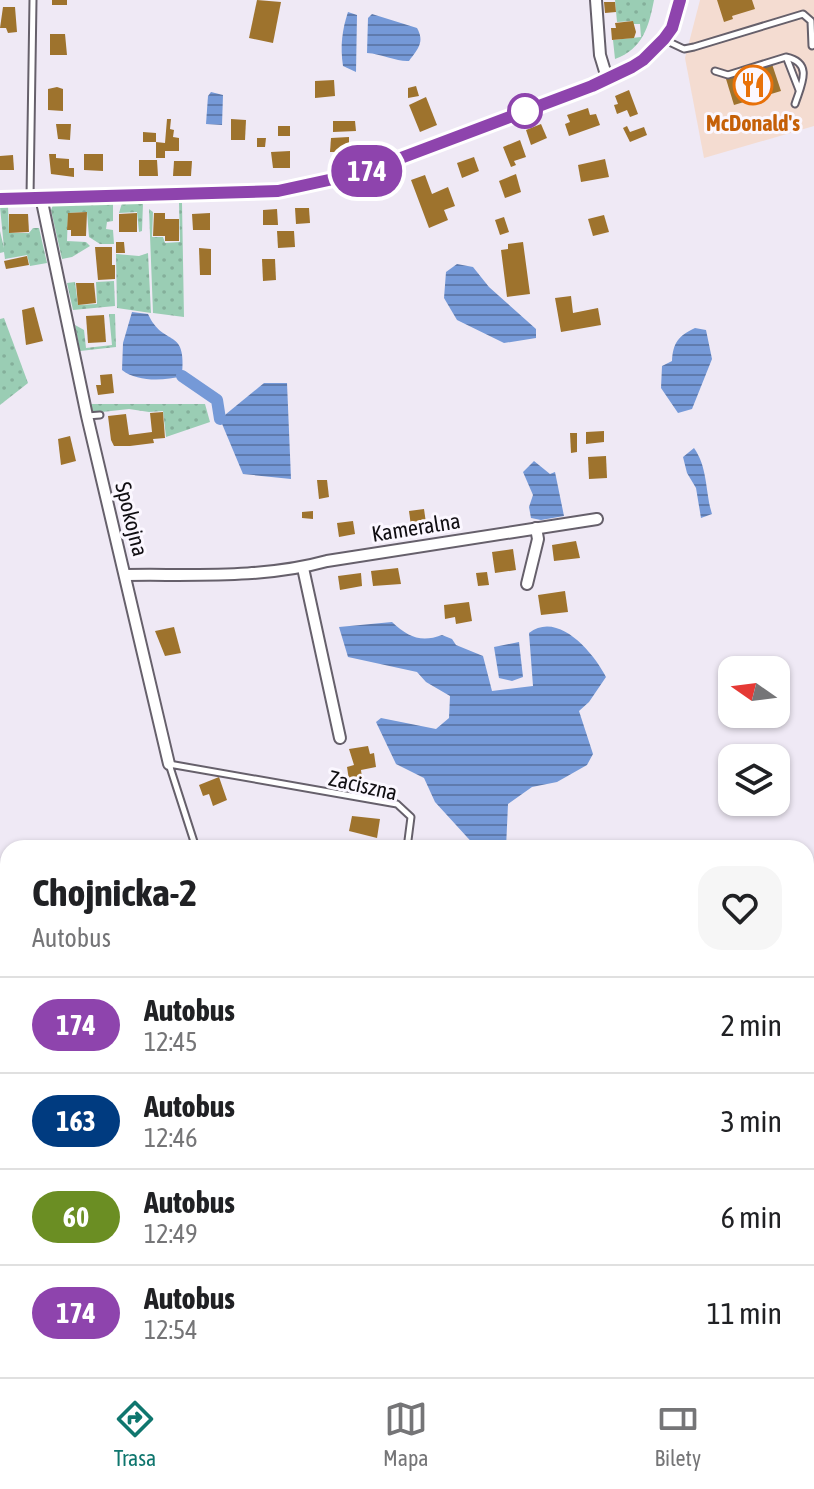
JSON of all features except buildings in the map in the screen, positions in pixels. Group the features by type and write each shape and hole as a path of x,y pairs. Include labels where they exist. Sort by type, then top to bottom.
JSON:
{"street":[{"path":"596,0 600,55 607,78"},
{"path":"0,199 278,191 361,173 607,78 643,60 672,28 680,0"},
{"name":"Spokojna","path":"36,198 169,764"},
{"name":"Kameralna","path":"125,575 247,574 303,568 327,561 597,519"},
{"path":"527,584 538,539 536,528"},
{"path":"303,568 340,738"}],"lane":[{"path":"33,0 36,198"},
{"path":"664,39 684,49 803,14 811,21 812,46"},
{"path":"786,57 799,91"},
{"path":"715,71 728,75 786,57 798,61 806,77 795,104"},
{"path":"87,416 100,415"},
{"name":"Zaciszna","path":"169,764 397,804 411,817 408,840"},
{"name":"Spokojna","path":"169,764 193,840"}],"shaded area":[{"path":"700,0 814,0 814,126 704,158 685,58"}],"green space":[{"path":"615,0 654,0 643,36 625,55 615,59 613,40 641,37 640,24 617,22"},
{"path":"113,203 113,221 107,222 106,229 113,230 114,244 100,244 89,237 87,212 68,213 67,241 86,242 90,246 62,259 51,210 53,205"},
{"path":"122,203 143,203 142,231 139,232 137,212 119,213"},
{"path":"179,203 182,203 184,317 153,313 149,209 153,212 152,237 163,237 165,243 180,242"},
{"path":"0,204 10,204 9,233 29,233 33,228 39,228 47,263 30,266 27,255 5,259 4,252 0,253 0,231 4,248 0,207 3,206"},
{"path":"148,253 151,313 117,308 116,254 139,256"},
{"path":"114,281 115,306 73,310 67,283 75,282 78,305 97,304 96,282"},
{"path":"109,314 115,314 116,347 80,351 75,325 84,330 86,348 112,345"},
{"path":"4,318 28,383 0,405 0,319"},
{"path":"91,404 205,404 210,422 166,437 163,411 129,409 93,413"}],"water":[{"path":"348,12 357,15 356,72 343,66 342,39"},
{"path":"372,14 417,28 420,41 409,61 367,53 368,18"},
{"path":"211,92 223,95 222,125 206,124"},
{"path":"457,264 473,267 489,287 536,329 536,338 504,343 457,320 444,298 446,272"},
{"path":"132,312 148,314 154,325 178,343 183,360 182,376 151,379 135,377 122,370 123,343"},
{"path":"695,328 706,330 712,359 692,409 678,413 661,388 662,366 672,361 675,345 681,337"},
{"path":"264,383 287,383 291,479 243,474 220,419"},
{"path":"694,448 704,472 712,514 701,518 696,488 687,473 683,457"},
{"path":"534,461 550,474 555,472 564,516 541,520 531,518 529,507 533,495 523,472"},
{"path":"392,622 415,637 442,635 452,639 456,645 483,656 492,691 533,686 529,633 540,627 563,630 584,646 606,677 579,711 593,754 587,765 557,782 532,787 508,804 506,840 470,840 435,802 424,778 396,764 376,722 381,718 436,729 449,718 450,696 426,682 417,672 348,657 339,627"},
{"path":"519,642 523,677 512,681 499,678 494,647"}],"waterway":[{"path":"182,376 217,400 220,419"}],"bus line":[{"name":"174","path":"0,199 278,191 361,173 592,86 632,67 656,49 672,28 680,0"}],"place":[{"name":"McDonald's","path":"753,85"}]}
